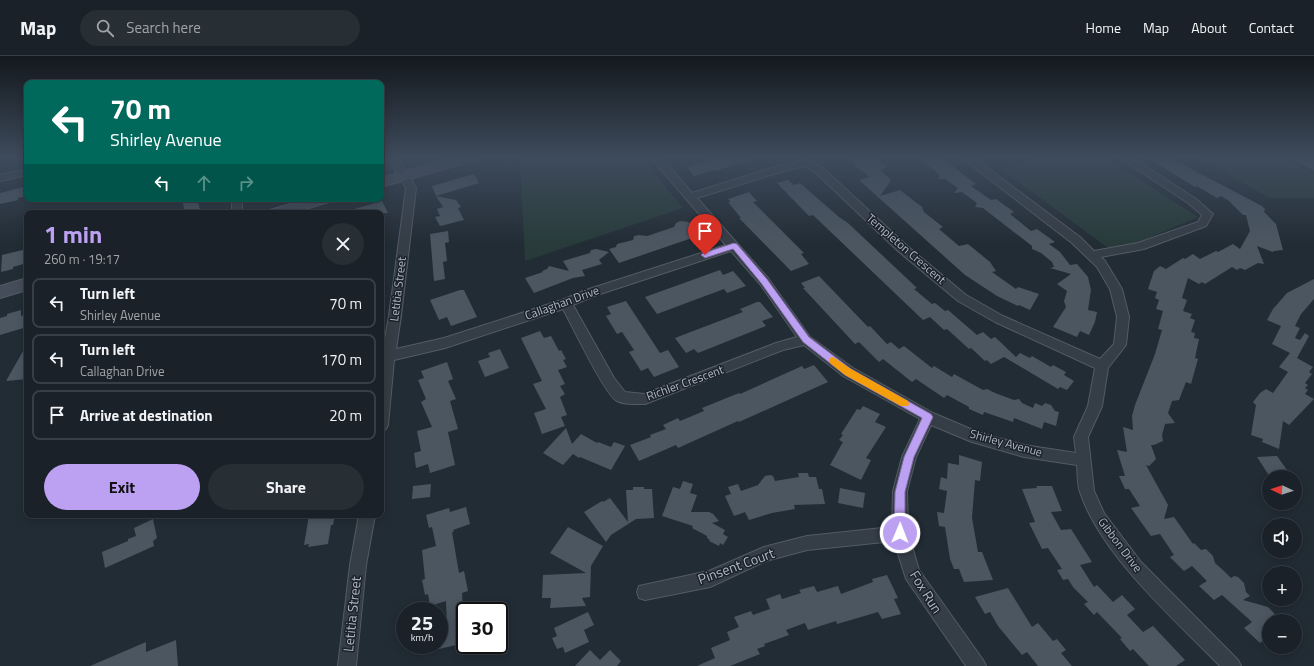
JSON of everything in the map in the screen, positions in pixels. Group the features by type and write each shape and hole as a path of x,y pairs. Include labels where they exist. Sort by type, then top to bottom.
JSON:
{"street":[{"name":"Letitia Street","path":"384,395 411,188 410,186"},
{"name":"Shirley Avenue","path":"681,186 764,281 806,340 848,372 928,417 977,438 1024,450 1083,460"},
{"name":"Templeton Crescent","path":"690,197 723,186"},
{"name":"Templeton Crescent","path":"837,186 902,248 962,298 999,319 1102,366"},
{"path":"1005,186 1076,240 1101,264 1116,289 1123,317 1120,345 1102,366"},
{"path":"1092,255 1140,246 1202,224 1208,214 1192,201 1169,186"},
{"path":"285,210 313,202"},
{"name":"Callaghan Drive","path":"388,356 445,343 566,303 590,293 734,246"},
{"path":"0,292 24,285"},
{"name":"Richler Crescent","path":"566,303 609,382 621,397 645,399 781,346 806,340"},
{"name":"Gibbon Drive","path":"1102,366 1095,406 1081,437 1087,491 1098,517 1135,567 1232,666"},
{"name":"Fox Run","path":"928,417 909,457 900,492 900,533 912,574 977,666"},
{"name":"Letitia Street","path":"346,666 358,565 366,518"},
{"name":"Pinsent Court","path":"645,592 710,579 764,554 807,543 900,533"}],"green space":[{"path":"521,186 665,186 683,208 525,261"},
{"path":"1024,186 1150,186 1198,217 1132,245 1108,248"},
{"path":"1250,186 1314,186 1314,198 1270,198"}],"building":[{"path":"432,186 468,186 436,196"},
{"path":"780,186 804,186 848,223 917,288 914,289 932,304 935,303 945,311 948,310 977,335 983,332 991,339 995,337 1016,357 1020,353 1030,358 1032,356 1051,367 1053,365 1066,372 1064,375 1074,381 1067,390 1060,387 1058,389 1004,357 991,364 987,360 985,361 947,329 944,330 930,317 923,320 813,215 809,216"},
{"path":"866,186 887,186 880,196 900,190 922,207 924,212 943,227 939,229 959,246 968,244 990,262 996,271 992,272 1016,289 1018,287 1039,294 1030,310 997,296 965,275"},
{"path":"956,186 972,186 991,200 996,199 1014,212 1010,214 1031,231 1037,229 1055,242 1049,244 1060,252 1070,265 1077,264 1088,277 1091,290 1088,310 1097,312 1095,322 1089,335 1080,331 1077,337 1053,327 1066,307 1064,301 1067,291 1057,284 1071,274 1050,268 1054,267 1052,262 1041,253 1032,249 1032,246 983,208 975,207 977,203 962,192 954,193 958,188"},
{"path":"1198,186 1225,186 1262,206 1265,209 1264,212 1276,224 1283,250 1273,252 1257,246 1264,264 1258,263 1245,270 1240,268 1237,270 1232,267 1205,284 1202,282 1199,284 1188,278 1182,298 1187,300 1183,311 1192,314 1190,318 1195,320 1191,332 1195,333 1194,338 1199,339 1195,358 1198,359 1191,384 1186,382 1179,400 1172,401 1168,413 1175,423 1165,424 1162,435 1163,441 1151,445 1156,459 1149,466 1146,465 1168,505 1164,519 1174,517 1193,544 1194,543 1201,550 1206,549 1213,556 1215,563 1231,578 1234,576 1238,577 1244,583 1246,592 1250,596 1243,600 1268,607 1274,613 1262,614 1262,641 1260,643 1244,628 1252,622 1222,595 1214,600 1199,586 1207,581 1192,566 1184,571 1170,557 1174,555 1160,534 1151,536 1131,508 1140,506 1129,489 1125,489 1119,476 1125,476 1117,450 1127,452 1123,427 1133,430 1132,416 1135,405 1155,354 1162,330 1158,329 1163,311 1156,309 1159,300 1155,298 1157,292 1148,289 1154,271 1160,266 1166,269 1183,258 1185,259 1193,254 1200,259 1233,244 1240,249 1250,231 1246,215 1243,215 1229,201 1221,196 1217,198"},
{"path":"24,187 24,197 18,198 18,200 0,204 0,193"},
{"path":"749,192 757,201 753,202 804,253 801,254 809,264 791,271 739,218 741,218 728,202 731,202 728,199"},
{"path":"436,196 456,200 461,207 458,208 464,220 440,226 435,217 440,216 437,209 443,207"},
{"path":"183,202 198,202 200,210 184,210"},
{"path":"382,202 388,213 384,213 384,210 351,210"},
{"path":"680,221 689,222 696,231 688,234 692,238 619,263 609,249 616,247 617,244 633,240 634,236 647,236 674,227 676,223"},
{"path":"448,231 449,242 445,243 447,261 443,262 445,279 434,281 430,234"},
{"path":"596,249 609,252 599,260 602,264 582,270 585,276 573,278 534,293 525,278 543,272 542,271 547,269 549,266 569,271 563,261 590,253 591,250"},
{"path":"24,250 24,264 1,272 2,255"},
{"path":"720,270 723,275 733,271 746,286 727,293 724,289 657,314 645,297"},
{"path":"819,276 868,327 870,326 887,344 891,342 899,349 904,346 932,368 934,366 952,377 954,374 983,390 987,389 1014,400 1019,399 1022,403 1033,408 1035,403 1042,406 1045,403 1051,405 1055,411 1059,412 1056,426 1044,422 1042,429 1014,418 1013,422 984,412 983,415 969,409 969,407 947,395 944,398 916,379 912,382 883,359 879,362 859,342 855,344 803,288 805,288 801,283"},
{"path":"1314,279 1314,299 1301,314 1295,326 1300,328 1295,338 1300,340 1305,333 1309,336 1297,358 1313,367 1309,372 1312,374 1305,383 1308,385 1305,388 1308,390 1305,394 1314,399 1289,425 1283,421 1279,449 1262,442 1263,439 1251,435 1256,405 1253,402 1260,393 1266,389 1273,393 1288,372 1279,367 1290,353 1272,344 1281,326 1267,320 1273,309 1287,293"},
{"path":"464,290 477,317 451,326 447,317 439,320 430,300"},
{"path":"626,301 660,353 668,350 679,367 654,377 648,368 641,371 629,352 634,350 622,332 617,334 606,316 611,314 607,307"},
{"path":"760,302 773,317 762,321 766,326 698,353 694,349 686,353 675,338 743,312 740,309"},
{"path":"21,310 21,316 24,315 24,328 0,335 0,318 7,316 7,314"},
{"path":"540,331 544,338 551,336 559,351 561,350 566,359 563,360 567,367 558,370 565,384 560,386 565,394 560,397 567,415 561,417 565,426 542,434 534,413 546,409 533,384 542,381 521,338"},
{"path":"24,349 24,379 6,381"},
{"path":"500,349 509,368 485,377 478,361 490,357 488,353"},
{"path":"447,362 453,379 448,381 456,399 450,401 458,429 448,432 455,465 430,473 428,464 416,468 414,453 421,451 417,431 432,427 421,402 426,399 418,380 424,378 421,371"},
{"path":"814,365 828,382 739,422 738,421 678,448 676,445 639,461 630,445 651,437 650,435 666,429 663,425 678,418 680,421 704,411 702,408 739,393 740,394 802,366 804,369"},
{"path":"863,406 880,414 875,422 886,427 866,458 871,460 861,480 830,465 843,442 839,440 843,435 841,434 857,409 860,410"},
{"path":"566,428 572,444 581,434 597,443 598,442 611,447 614,442 625,446 611,470 580,457 579,458 573,454 563,465 543,453"},
{"path":"959,455 982,462 980,481 975,480 972,518 978,552 982,552 993,580 964,582 959,569 954,569 950,559 945,527 939,526 937,512 944,513 947,491 939,489 941,477 947,479 948,463 959,465"},
{"path":"1277,456 1287,470 1265,470 1257,457"},
{"path":"798,473 808,473 809,477 816,477 819,489 822,489 825,504 794,505 795,509 772,513 749,520 745,512 734,516 725,496 731,494 728,487 738,484 741,491 758,485 765,476 773,476 775,481 799,477"},
{"path":"683,481 693,484 690,493 697,495 691,512 709,512 713,514 719,521 712,523 725,530 723,534 728,537 723,545 720,543 719,546 709,541 710,540 707,536 692,528 693,526 662,516 673,487 680,489"},
{"path":"431,484 430,497 412,499 413,486"},
{"path":"1036,486 1052,486 1062,511 1051,512 1061,530 1071,529 1092,562 1080,565 1094,587 1097,585 1113,602 1122,595 1135,609 1127,615 1143,632 1153,626 1185,660 1176,666 1149,666 1133,649 1130,651 1120,639 1122,638 1097,612 1094,615 1084,604 1088,602 1073,587 1068,579 1063,580 1057,570 1062,569 1048,548 1042,549 1029,523 1035,522 1022,489 1037,488"},
{"path":"633,487 652,489 654,518 636,519 611,535 606,542 584,512 610,498 628,522 626,490 633,490"},
{"path":"840,488 865,493 863,508 838,503"},
{"path":"466,507 470,524 453,530 454,532 452,532 459,573 464,571 468,591 462,593 463,602 456,602 456,645 448,647 448,602 429,602 428,594 425,595 422,580 425,579 422,550 436,546 432,527 429,528 426,515 449,508 450,512"},
{"path":"308,518 334,518 333,525 331,525 328,544 308,547 309,544 304,545"},
{"path":"153,519 157,538 153,541 154,546 105,568 102,552 136,536 134,528"},
{"path":"568,527 603,546 591,566 590,597 582,598 586,606 550,608 551,598 542,598 543,575 586,573 550,553"},
{"path":"887,575 898,598 894,599 901,614 882,619 878,612 837,624 836,621 808,630 805,623 786,630 789,635 764,644 765,646 757,649 760,654 730,666 697,666 715,658 711,648 730,640 727,632 739,627 734,617 751,611 753,615 770,609 766,599 780,594 782,599 801,593 799,590 814,586 817,592 838,586 841,594 873,582 872,579"},
{"path":"1008,588 1032,627 1038,623 1053,641 1057,639 1066,650 1061,653 1072,666 1038,666 1027,652 1022,655 998,626 990,612 985,614 975,597"},
{"path":"588,612 594,625 584,630 589,642 565,653 563,647 557,649 552,638 557,636 554,628"},
{"path":"176,640 178,666 90,666 146,642 146,652"},
{"path":"590,650 600,660 610,650 621,661 617,666 575,666"}],"slow traffic":[{"path":"833,361 848,372 904,404"}],"route":[{"path":"705,255 734,246 764,281 806,340 848,372 928,417 909,457 900,492 900,533"}]}
